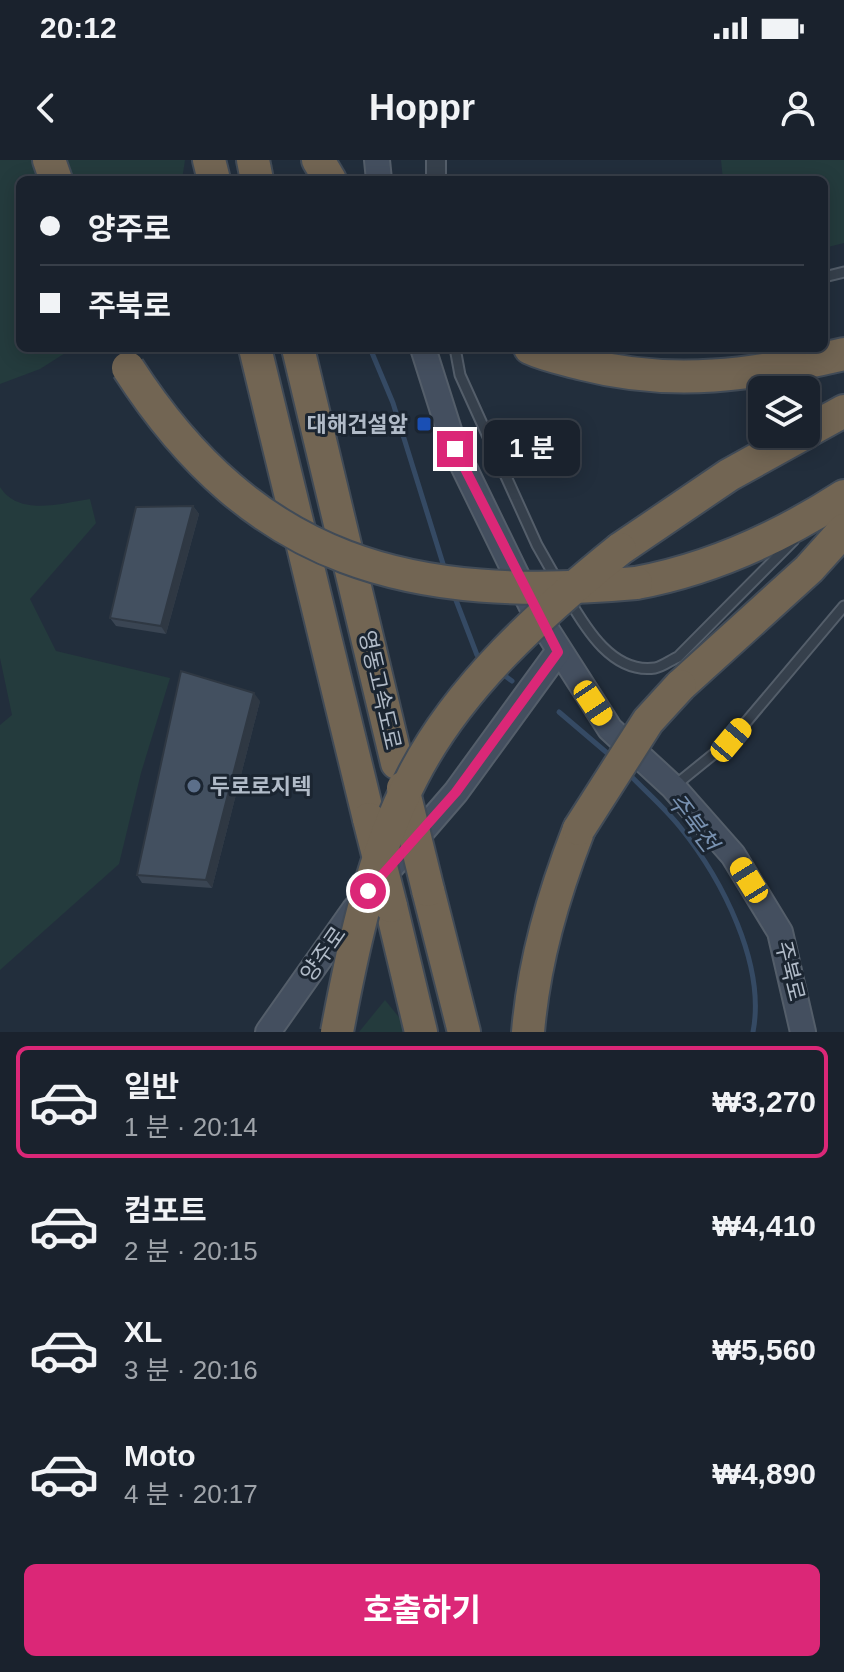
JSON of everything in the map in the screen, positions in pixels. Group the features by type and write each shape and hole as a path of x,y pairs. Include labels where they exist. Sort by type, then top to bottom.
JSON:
{"highway":[{"name":"영동고속도로","path":"256,352 421,1032"},
{"name":"영동고속도로","path":"299,352 464,1032"},
{"path":"543,352 576,362 658,378 708,378 844,354"},
{"path":"124,358 172,431 214,476 266,518 324,550 383,569 481,585 546,589 636,583 673,576 741,552 801,524 844,497"},
{"path":"820,424 844,411"},
{"path":"337,1032 357,934 393,821 413,776 471,689 544,617 620,549 729,475 777,448"},
{"path":"528,1032 537,958 579,829 648,721 680,686 809,569 844,530"}],"street":[{"name":"주북로","path":"424,352 455,449 558,652 610,729 673,787 733,855 780,932 803,1032"},
{"name":"양주로","path":"268,1032 354,910 456,792 558,652"}],"lane":[{"path":"456,352 460,375 537,545 587,631 621,662 656,668 678,657 809,525 844,497"},
{"path":"673,787 731,740 844,606"}],"green space":[{"path":"0,160 185,160 183,176 16,176 16,352 67,352 40,369 0,384"},
{"path":"721,160 844,160 844,243 828,247 828,176 723,176"},
{"path":"0,487 8,496 29,505 54,505 90,499 96,523 30,599 56,651 170,678 141,773 119,864 0,970 0,725 12,715 0,658"},
{"path":"385,1000 411,1032 359,1032"}],"building":[{"path":"193,506 161,626 110,618 136,507"},
{"path":"181,671 254,693 206,880 137,875"}],"waterway":[{"name":"주북천","path":"372,352 393,403 444,567"},
{"name":"주북천","path":"454,595 477,655 482,659"},
{"name":"주북천","path":"500,672 512,681"},
{"name":"주북천","path":"559,712 613,758"},
{"name":"주북천","path":"628,773 680,827 725,897 747,951 753,979 753,1032"}],"place":[{"name":"대해건설앞","path":"424,424"},
{"name":"두로로지텍","path":"194,786"}],"route":[{"path":"368,891 456,792 558,652 532,607 455,449"}]}
